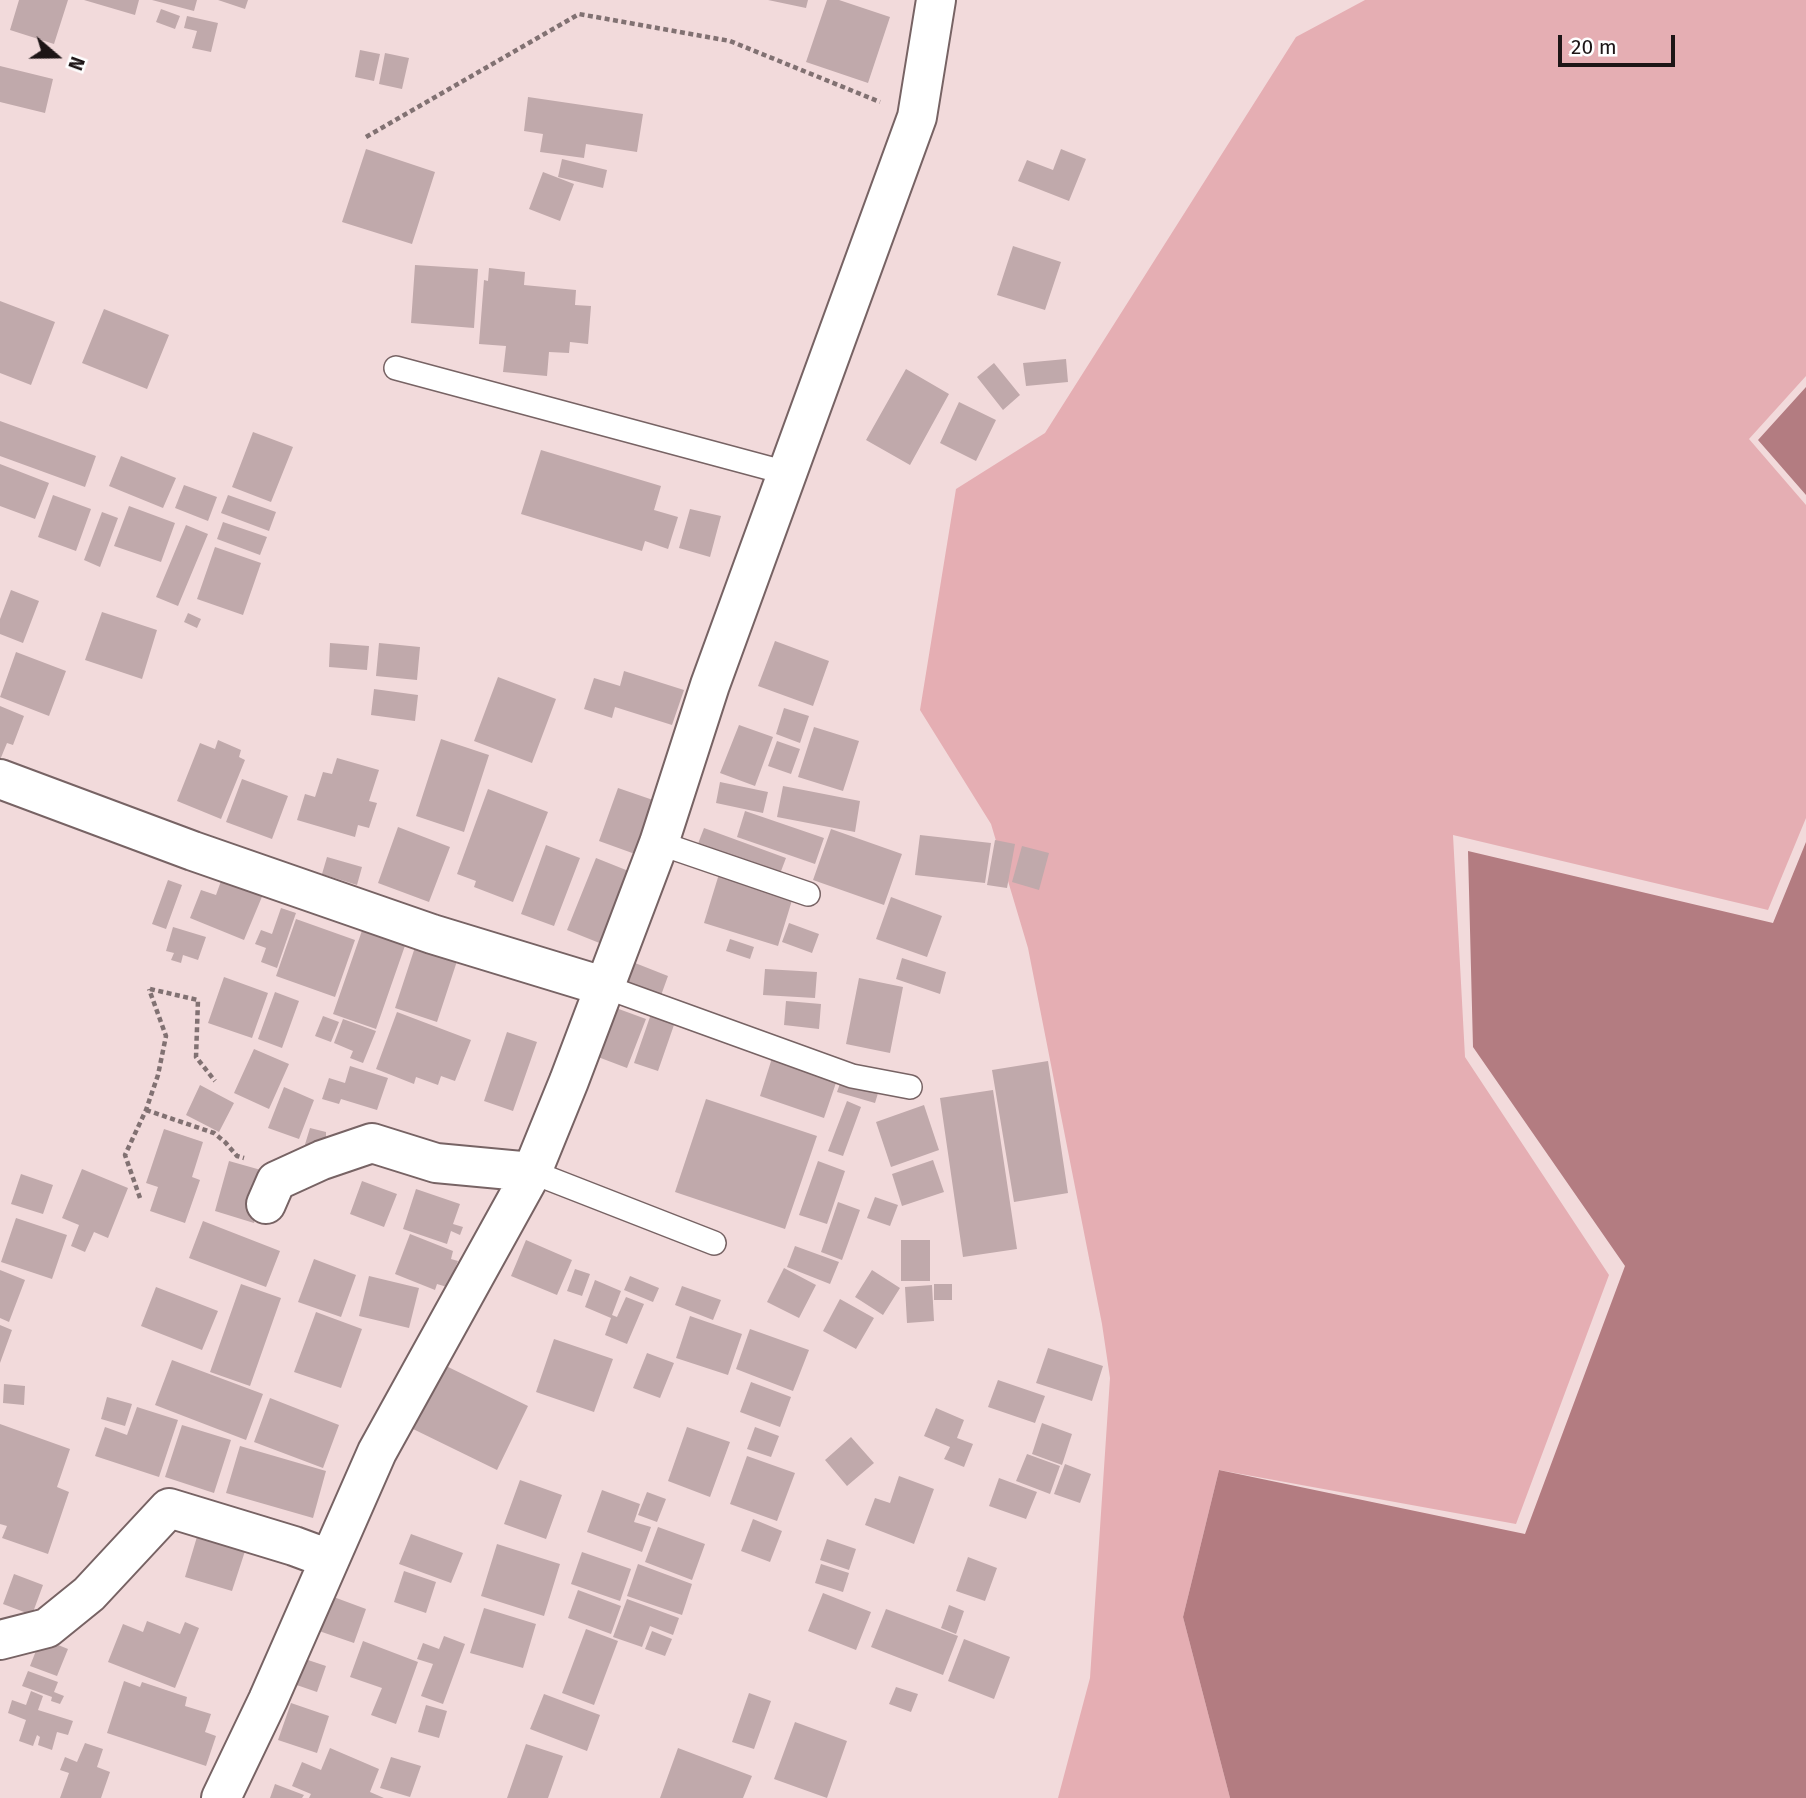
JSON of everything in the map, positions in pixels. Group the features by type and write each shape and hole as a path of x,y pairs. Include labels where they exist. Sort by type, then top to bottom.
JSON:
{"street":[{"path":"221,1798 268,1700 377,1452 532,1172 606,987 660,843 710,685 917,117 936,0"},
{"path":"0,779 193,851 407,925 606,987"},
{"path":"266,1203 276,1181 372,1143 436,1163 532,1172"},
{"path":"0,1640 47,1628 89,1594 169,1508 329,1559"}],"lane":[{"path":"396,368 788,473"},
{"path":"660,843 808,894"},
{"path":"606,987 852,1076 910,1087"},
{"path":"532,1172 714,1243"}],"path":[{"path":"366,137 579,13 730,41 917,117"},
{"path":"140,1198 124,1155 146,1110 158,1075 166,1036 149,989 198,1000 196,1057 215,1081"},
{"path":"146,1110 214,1133 237,1156 260,1163 277,1158 299,1171"}],"shaded area":[{"path":"1365,0 1806,0 1806,376 1749,439 1806,505 1806,818 1768,910 1453,835 1465,1057 1609,1275 1516,1524 1219,1470 1183,1617 1230,1798 1058,1798 1090,1678 1110,1378 1102,1324 1028,948 991,824 920,710 956,489 1045,433 1296,37"},
{"path":"1806,387 1806,495 1758,440"},
{"path":"1806,842 1806,1798 1230,1798 1183,1617 1219,1470 1525,1534 1625,1266 1473,1047 1468,851 1773,923"}],"building":[{"path":"19,0 68,0 54,44 10,30"},
{"path":"84,0 139,0 135,15"},
{"path":"152,0 197,0 194,11"},
{"path":"218,0 248,0 245,9"},
{"path":"768,0 808,0 806,8"},
{"path":"827,0 839,0 890,17 868,83 806,62"},
{"path":"161,9 180,16 175,29 156,22"},
{"path":"187,16 218,23 211,52 192,48 197,31 184,28"},
{"path":"360,50 380,54 374,81 355,77"},
{"path":"385,53 409,58 402,89 379,84"},
{"path":"0,66 53,79 45,113 0,102"},
{"path":"528,97 643,114 637,152 586,144 584,158 540,152 543,134 524,131"},
{"path":"366,149 435,172 412,244 342,222"},
{"path":"1061,149 1086,159 1069,201 1018,181 1027,160 1053,170"},
{"path":"562,159 607,170 603,188 558,177"},
{"path":"543,172 574,184 560,221 529,209"},
{"path":"1013,246 1061,262 1045,310 997,295"},
{"path":"415,265 478,269 474,328 411,323"},
{"path":"489,268 525,272 524,285 576,290 575,305 591,306 588,344 570,342 569,353 549,352 547,376 503,372 506,346 479,344 484,280 488,281"},
{"path":"0,301 55,322 31,385 0,373"},
{"path":"104,309 169,335 147,389 82,363"},
{"path":"1066,359 1068,382 1026,386 1023,363"},
{"path":"994,363 1020,395 1003,410 977,377"},
{"path":"906,369 949,394 910,465 866,440"},
{"path":"959,402 996,420 976,461 940,443"},
{"path":"0,421 96,456 85,487 0,456"},
{"path":"253,432 293,447 271,502 232,487"},
{"path":"541,450 661,486 654,510 678,517 668,549 645,541 642,551 521,514"},
{"path":"121,456 176,478 163,508 109,486"},
{"path":"0,464 49,483 35,519 0,506"},
{"path":"184,485 217,497 208,521 175,508"},
{"path":"53,495 91,509 76,551 38,537"},
{"path":"228,495 276,512 269,531 221,513"},
{"path":"129,506 175,523 161,562 114,546"},
{"path":"690,509 721,516 710,557 679,548"},
{"path":"102,512 118,518 100,567 84,560"},
{"path":"223,522 267,537 260,555 217,539"},
{"path":"186,525 208,534 178,606 156,597"},
{"path":"215,547 261,563 243,615 197,599"},
{"path":"11,590 39,601 23,643 0,634 0,619"},
{"path":"102,612 157,630 142,679 85,660"},
{"path":"188,613 201,619 197,628 184,622"},
{"path":"775,641 829,661 813,706 758,686"},
{"path":"330,643 369,646 367,670 329,667"},
{"path":"379,643 420,647 417,680 376,676"},
{"path":"16,652 66,671 49,716 0,697"},
{"path":"624,671 684,690 672,725 615,707 612,718 584,709 594,678 620,686"},
{"path":"498,677 556,699 532,763 474,741"},
{"path":"374,689 418,695 415,721 371,715"},
{"path":"0,706 24,716 13,745 7,743 0,760"},
{"path":"784,708 809,716 800,743 776,734"},
{"path":"739,725 773,737 755,786 720,773"},
{"path":"814,727 859,741 843,791 798,777"},
{"path":"441,739 489,755 464,832 416,816"},
{"path":"218,740 241,750 239,757 245,760 221,819 177,801 200,743 215,749"},
{"path":"777,741 800,749 791,774 768,766"},
{"path":"337,758 379,770 369,801 377,803 369,828 358,825 355,837 297,820 305,794 315,797 323,772 332,774"},
{"path":"242,779 288,796 272,839 226,822"},
{"path":"720,782 768,792 763,813 716,803"},
{"path":"783,786 860,801 855,832 777,817"},
{"path":"618,788 653,800 635,854 599,841"},
{"path":"488,789 548,812 513,902 474,887 476,881 457,874"},
{"path":"745,811 824,838 815,864 737,837"},
{"path":"398,827 450,847 429,902 378,883"},
{"path":"704,828 786,858 778,879 696,849"},
{"path":"831,829 902,854 884,905 813,880"},
{"path":"920,835 991,843 985,883 915,875"},
{"path":"995,840 1015,844 1007,888 987,885"},
{"path":"546,845 580,858 554,926 521,914"},
{"path":"1022,846 1049,853 1039,890 1012,882"},
{"path":"327,857 362,867 357,885 322,874"},
{"path":"596,858 631,872 602,944 567,930"},
{"path":"225,870 266,887 244,940 190,918 201,890 216,895"},
{"path":"719,874 793,897 778,946 704,923"},
{"path":"168,880 182,885 166,929 152,924"},
{"path":"891,897 942,916 927,957 876,939"},
{"path":"281,908 296,913 277,968 261,962 266,948 255,944 261,930 272,934"},
{"path":"296,919 355,940 335,997 276,976"},
{"path":"365,922 408,937 376,1029 333,1014"},
{"path":"789,923 819,934 812,953 782,942"},
{"path":"173,927 206,937 198,960 183,955 181,963 171,960 174,953 166,951"},
{"path":"418,938 460,952 437,1022 395,1008"},
{"path":"730,939 754,947 750,959 726,951"},
{"path":"902,958 946,972 940,994 896,979"},
{"path":"630,961 668,976 659,1001 620,987"},
{"path":"765,969 817,972 815,998 763,995"},
{"path":"224,977 268,993 252,1038 208,1023"},
{"path":"859,978 903,987 890,1053 846,1044"},
{"path":"275,992 299,1001 282,1048 258,1039"},
{"path":"786,1001 821,1004 819,1029 784,1025"},
{"path":"616,1008 646,1019 627,1068 598,1057"},
{"path":"397,1012 471,1040 455,1081 441,1076 438,1085 416,1077 414,1084 376,1069"},
{"path":"651,1014 675,1022 658,1071 634,1063"},
{"path":"323,1016 339,1022 331,1042 315,1036"},
{"path":"343,1019 376,1031 363,1063 350,1058 353,1051 334,1043"},
{"path":"507,1032 537,1042 513,1111 484,1101"},
{"path":"254,1049 289,1064 269,1109 234,1093"},
{"path":"773,1055 838,1077 824,1118 760,1096"},
{"path":"1048,1061 1068,1193 1014,1202 992,1070"},
{"path":"350,1066 388,1078 377,1110 341,1099 339,1104 322,1099 329,1078 345,1083"},
{"path":"842,1078 879,1090 875,1103 837,1092"},
{"path":"200,1085 234,1103 219,1132 186,1115"},
{"path":"284,1087 314,1100 299,1139 268,1128"},
{"path":"993,1090 1017,1249 963,1257 940,1098"},
{"path":"706,1099 817,1136 785,1229 675,1192"},
{"path":"847,1101 861,1107 843,1156 828,1151"},
{"path":"924,1105 939,1150 891,1167 876,1122"},
{"path":"310,1128 326,1132 326,1138 336,1141 300,1161"},
{"path":"164,1129 203,1142 192,1177 200,1180 185,1223 150,1211 158,1187 146,1183"},
{"path":"933,1160 944,1192 902,1206 892,1174"},
{"path":"229,1161 268,1172 254,1223 215,1211"},
{"path":"818,1161 845,1171 827,1224 799,1215"},
{"path":"82,1169 128,1188 108,1238 94,1232 85,1252 71,1246 79,1225 62,1218"},
{"path":"21,1174 53,1185 43,1214 11,1204"},
{"path":"362,1181 397,1194 384,1227 350,1214"},
{"path":"416,1189 460,1204 453,1224 463,1227 460,1235 451,1231 447,1244 403,1229"},
{"path":"875,1197 898,1205 890,1226 867,1218"},
{"path":"838,1202 860,1210 842,1260 821,1252"},
{"path":"16,1218 67,1235 52,1279 1,1262"},
{"path":"203,1221 280,1251 266,1287 189,1258"},
{"path":"410,1234 453,1251 451,1259 458,1261 447,1287 437,1284 435,1290 395,1274"},
{"path":"526,1240 572,1260 557,1295 511,1276"},
{"path":"901,1240 930,1240 930,1281 901,1281"},
{"path":"795,1246 839,1262 830,1284 787,1267"},
{"path":"314,1259 356,1275 341,1317 298,1302"},
{"path":"784,1268 816,1285 799,1318 767,1302"},
{"path":"575,1269 590,1274 582,1296 567,1291"},
{"path":"0,1270 25,1280 9,1322 0,1318"},
{"path":"872,1270 900,1288 883,1315 855,1297"},
{"path":"369,1276 419,1288 409,1328 359,1316"},
{"path":"630,1276 659,1288 653,1302 624,1290"},
{"path":"595,1280 621,1291 612,1315 617,1317 626,1297 644,1304 627,1344 605,1335 611,1318 585,1307"},
{"path":"241,1284 281,1298 250,1386 210,1372"},
{"path":"934,1284 952,1284 952,1300 934,1300"},
{"path":"932,1285 934,1321 907,1323 905,1287"},
{"path":"682,1286 721,1300 713,1320 675,1305"},
{"path":"156,1287 218,1311 202,1350 141,1326"},
{"path":"840,1299 874,1318 856,1349 823,1331"},
{"path":"316,1312 362,1329 341,1388 294,1372"},
{"path":"690,1316 742,1334 728,1375 676,1358"},
{"path":"0,1325 12,1330 0,1363"},
{"path":"750,1329 809,1350 793,1391 736,1369"},
{"path":"554,1339 613,1359 594,1412 536,1392"},
{"path":"1048,1348 1103,1366 1092,1401 1036,1383"},
{"path":"647,1353 674,1363 660,1398 633,1388"},
{"path":"172,1360 263,1394 246,1440 155,1405"},
{"path":"442,1364 528,1406 497,1470 411,1428"},
{"path":"998,1380 1045,1396 1035,1423 988,1407"},
{"path":"751,1382 791,1397 780,1427 740,1412"},
{"path":"4,1384 25,1386 24,1405 3,1403"},
{"path":"107,1397 132,1404 125,1426 101,1419"},
{"path":"270,1398 339,1425 323,1468 254,1442"},
{"path":"137,1407 178,1420 159,1477 95,1456 105,1427 127,1435"},
{"path":"936,1408 964,1420 957,1438 973,1444 964,1467 944,1459 950,1447 924,1436"},
{"path":"1042,1423 1072,1434 1062,1465 1032,1454"},
{"path":"0,1424 70,1449 57,1487 69,1492 48,1554 2,1538 7,1526 0,1524"},
{"path":"182,1425 231,1440 214,1493 165,1477"},
{"path":"687,1427 730,1442 710,1497 668,1481"},
{"path":"755,1427 779,1436 771,1457 747,1449"},
{"path":"851,1437 874,1463 847,1486 825,1460"},
{"path":"240,1446 326,1471 313,1518 226,1493"},
{"path":"1027,1454 1060,1466 1050,1494 1016,1481"},
{"path":"747,1456 795,1473 777,1521 730,1504"},
{"path":"1065,1464 1091,1474 1080,1503 1054,1494"},
{"path":"899,1476 934,1489 914,1544 865,1525 875,1498 890,1503"},
{"path":"999,1478 1037,1492 1026,1519 989,1506"},
{"path":"520,1480 562,1495 546,1539 504,1524"},
{"path":"602,1490 640,1504 634,1522 651,1527 642,1552 587,1532"},
{"path":"647,1492 666,1499 657,1522 638,1515"},
{"path":"753,1519 782,1531 770,1562 741,1551"},
{"path":"658,1527 705,1544 692,1580 645,1562"},
{"path":"199,1530 247,1545 232,1591 185,1577"},
{"path":"411,1534 463,1553 451,1583 399,1564"},
{"path":"827,1539 856,1549 849,1570 820,1560"},
{"path":"497,1544 560,1564 544,1616 481,1596"},
{"path":"582,1552 631,1569 620,1601 571,1584"},
{"path":"968,1557 997,1568 985,1601 956,1591"},
{"path":"638,1564 692,1584 682,1615 627,1596"},
{"path":"821,1564 849,1573 843,1592 815,1583"},
{"path":"404,1571 436,1582 426,1613 394,1602"},
{"path":"14,1574 43,1585 32,1615 3,1604"},
{"path":"578,1590 621,1606 611,1634 568,1618"},
{"path":"823,1593 871,1612 856,1650 808,1631"},
{"path":"331,1596 366,1609 354,1643 319,1631"},
{"path":"627,1599 679,1618 673,1635 650,1626 642,1647 613,1637"},
{"path":"949,1605 964,1611 956,1634 941,1628"},
{"path":"484,1608 536,1624 523,1668 470,1653"},
{"path":"886,1609 958,1636 943,1675 871,1647"},
{"path":"147,1621 180,1634 185,1622 199,1628 175,1688 108,1662 123,1624 143,1632"},
{"path":"586,1629 618,1641 594,1705 562,1693"},
{"path":"652,1631 672,1639 665,1656 645,1649"},
{"path":"444,1636 465,1644 443,1704 421,1696 433,1664 417,1659 423,1643 439,1649"},
{"path":"41,1638 68,1649 57,1676 30,1666"},
{"path":"964,1639 1010,1657 994,1699 948,1681"},
{"path":"363,1641 418,1662 396,1724 371,1715 382,1688 350,1677"},
{"path":"293,1655 326,1666 317,1692 285,1681"},
{"path":"28,1671 58,1682 54,1692 64,1696 60,1704 51,1701 52,1697 22,1686"},
{"path":"124,1681 140,1687 142,1682 187,1697 185,1706 211,1714 205,1732 216,1736 206,1766 107,1733"},
{"path":"896,1687 918,1694 911,1712 889,1704"},
{"path":"31,1691 43,1696 38,1710 73,1721 68,1735 57,1732 52,1750 38,1745 40,1737 37,1735 33,1746 19,1741 26,1720 8,1713 12,1700 26,1705"},
{"path":"749,1693 771,1701 754,1749 732,1742"},
{"path":"544,1694 600,1715 587,1751 530,1729"},
{"path":"291,1703 329,1716 317,1753 278,1740"},
{"path":"426,1705 447,1711 439,1738 418,1732"},
{"path":"795,1722 847,1741 827,1798 774,1779"},
{"path":"85,1743 103,1749 97,1767 110,1772 101,1798 60,1798 69,1773 60,1770 65,1757 77,1762"},
{"path":"526,1744 563,1756 548,1798 507,1798"},
{"path":"330,1748 379,1769 370,1792 384,1798 309,1798 311,1794 292,1786 302,1762 321,1770"},
{"path":"678,1748 752,1776 743,1798 660,1798"},
{"path":"391,1757 421,1766 410,1797 380,1788"},
{"path":"275,1784 304,1795 302,1798 270,1798"}]}
